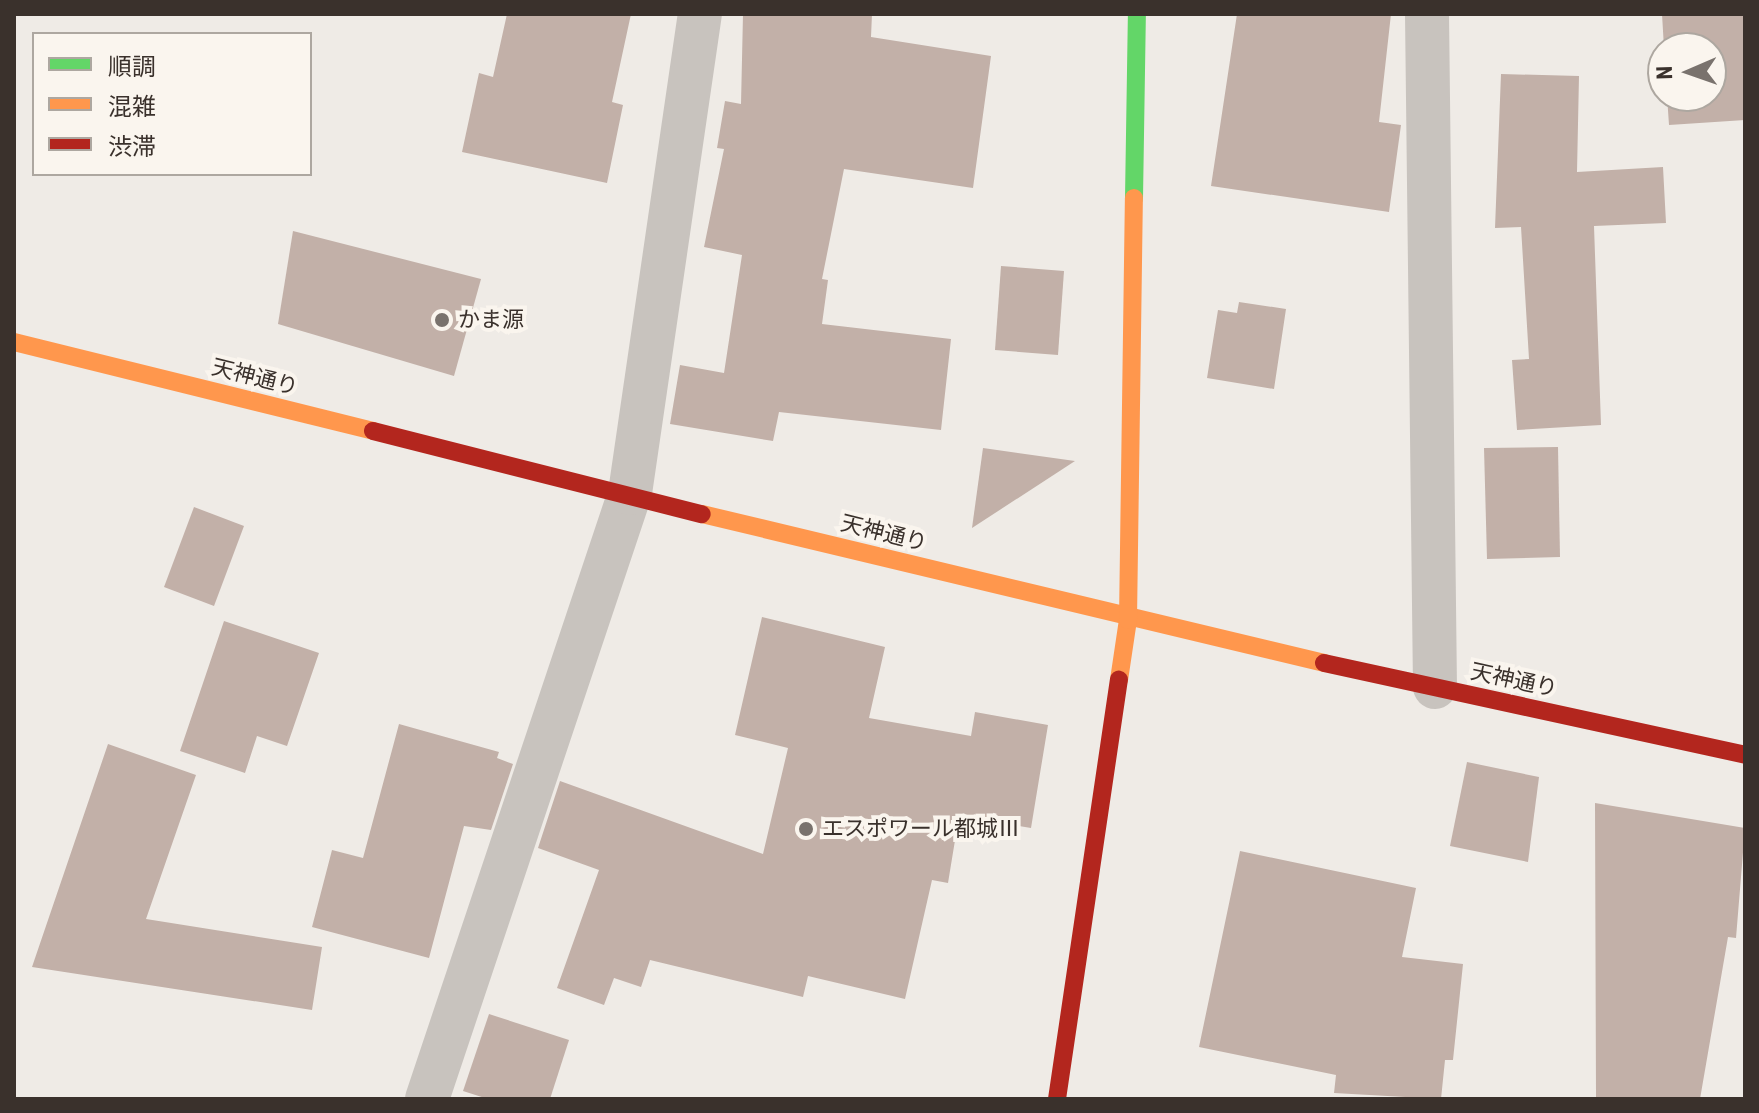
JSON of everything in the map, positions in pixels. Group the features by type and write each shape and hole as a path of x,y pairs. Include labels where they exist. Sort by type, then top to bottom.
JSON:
{"street":[{"path":"427,1099 630,493 700,14"},
{"path":"1057,1099 1128,620 1137,14"},
{"path":"1427,14 1435,687"},
{"name":"天神通り","path":"14,342 630,493 1128,620 1745,755"}],"building":[{"path":"507,14 631,14 612,102 623,105 607,183 462,152 479,73 493,77"},
{"path":"743,14 872,14 871,37 991,56 973,188 844,169 822,279 828,280 822,324 951,339 941,430 779,412 773,441 670,424 680,365 724,373 742,255 704,247 724,149 717,148 725,101 741,104"},
{"path":"1237,14 1391,14 1379,122 1401,125 1389,212 1211,186"},
{"path":"1662,14 1743,14 1745,120 1669,125 1668,112 1727,112 1727,32 1663,32"},
{"path":"1501,74 1579,76 1577,172 1663,167 1666,223 1594,226 1601,425 1517,430 1512,360 1529,359 1521,227 1495,228"},
{"path":"293,231 481,279 454,376 278,324"},
{"path":"1001,266 1064,271 1058,355 995,350"},
{"path":"1239,302 1286,309 1274,389 1207,378 1218,310 1237,313"},
{"path":"1558,447 1560,557 1487,559 1484,448"},
{"path":"983,448 1075,461 972,528"},
{"path":"194,507 244,526 214,606 164,587"},
{"path":"762,617 885,647 869,718 971,736 975,712 1048,725 1031,828 959,816 948,883 932,880 905,999 808,976 803,997 650,960 641,987 614,978 604,1005 557,988 599,870 538,848 560,781 763,854 788,748 735,735"},
{"path":"224,621 319,653 287,746 257,736 245,773 180,751"},
{"path":"399,724 499,752 497,758 513,764 491,830 464,826 429,958 312,927 332,850 363,858"},
{"path":"108,744 196,775 146,919 322,947 312,1010 32,967"},
{"path":"1467,762 1539,777 1528,862 1450,846"},
{"path":"1595,803 1745,828 1736,938 1728,937 1700,1099 1596,1099"},
{"path":"1240,851 1416,888 1402,957 1463,964 1453,1060 1445,1060 1441,1099 1334,1093 1336,1075 1199,1047"},
{"path":"489,1014 569,1040 550,1099 488,1099 463,1091"}],"traffic: fast":[{"path":"1134,198 1137,14"}],"traffic: slow":[{"path":"1119,680 1128,620 1134,198"},
{"path":"14,342 373,431"},
{"path":"702,514 1324,663"}],"traffic: jam":[{"path":"373,431 702,514"},
{"path":"1324,663 1745,755"},
{"path":"1057,1099 1119,680"}],"place":[{"name":"かま源","path":"442,320"},
{"name":"エスポワール都城Ⅲ","path":"806,829"}]}
